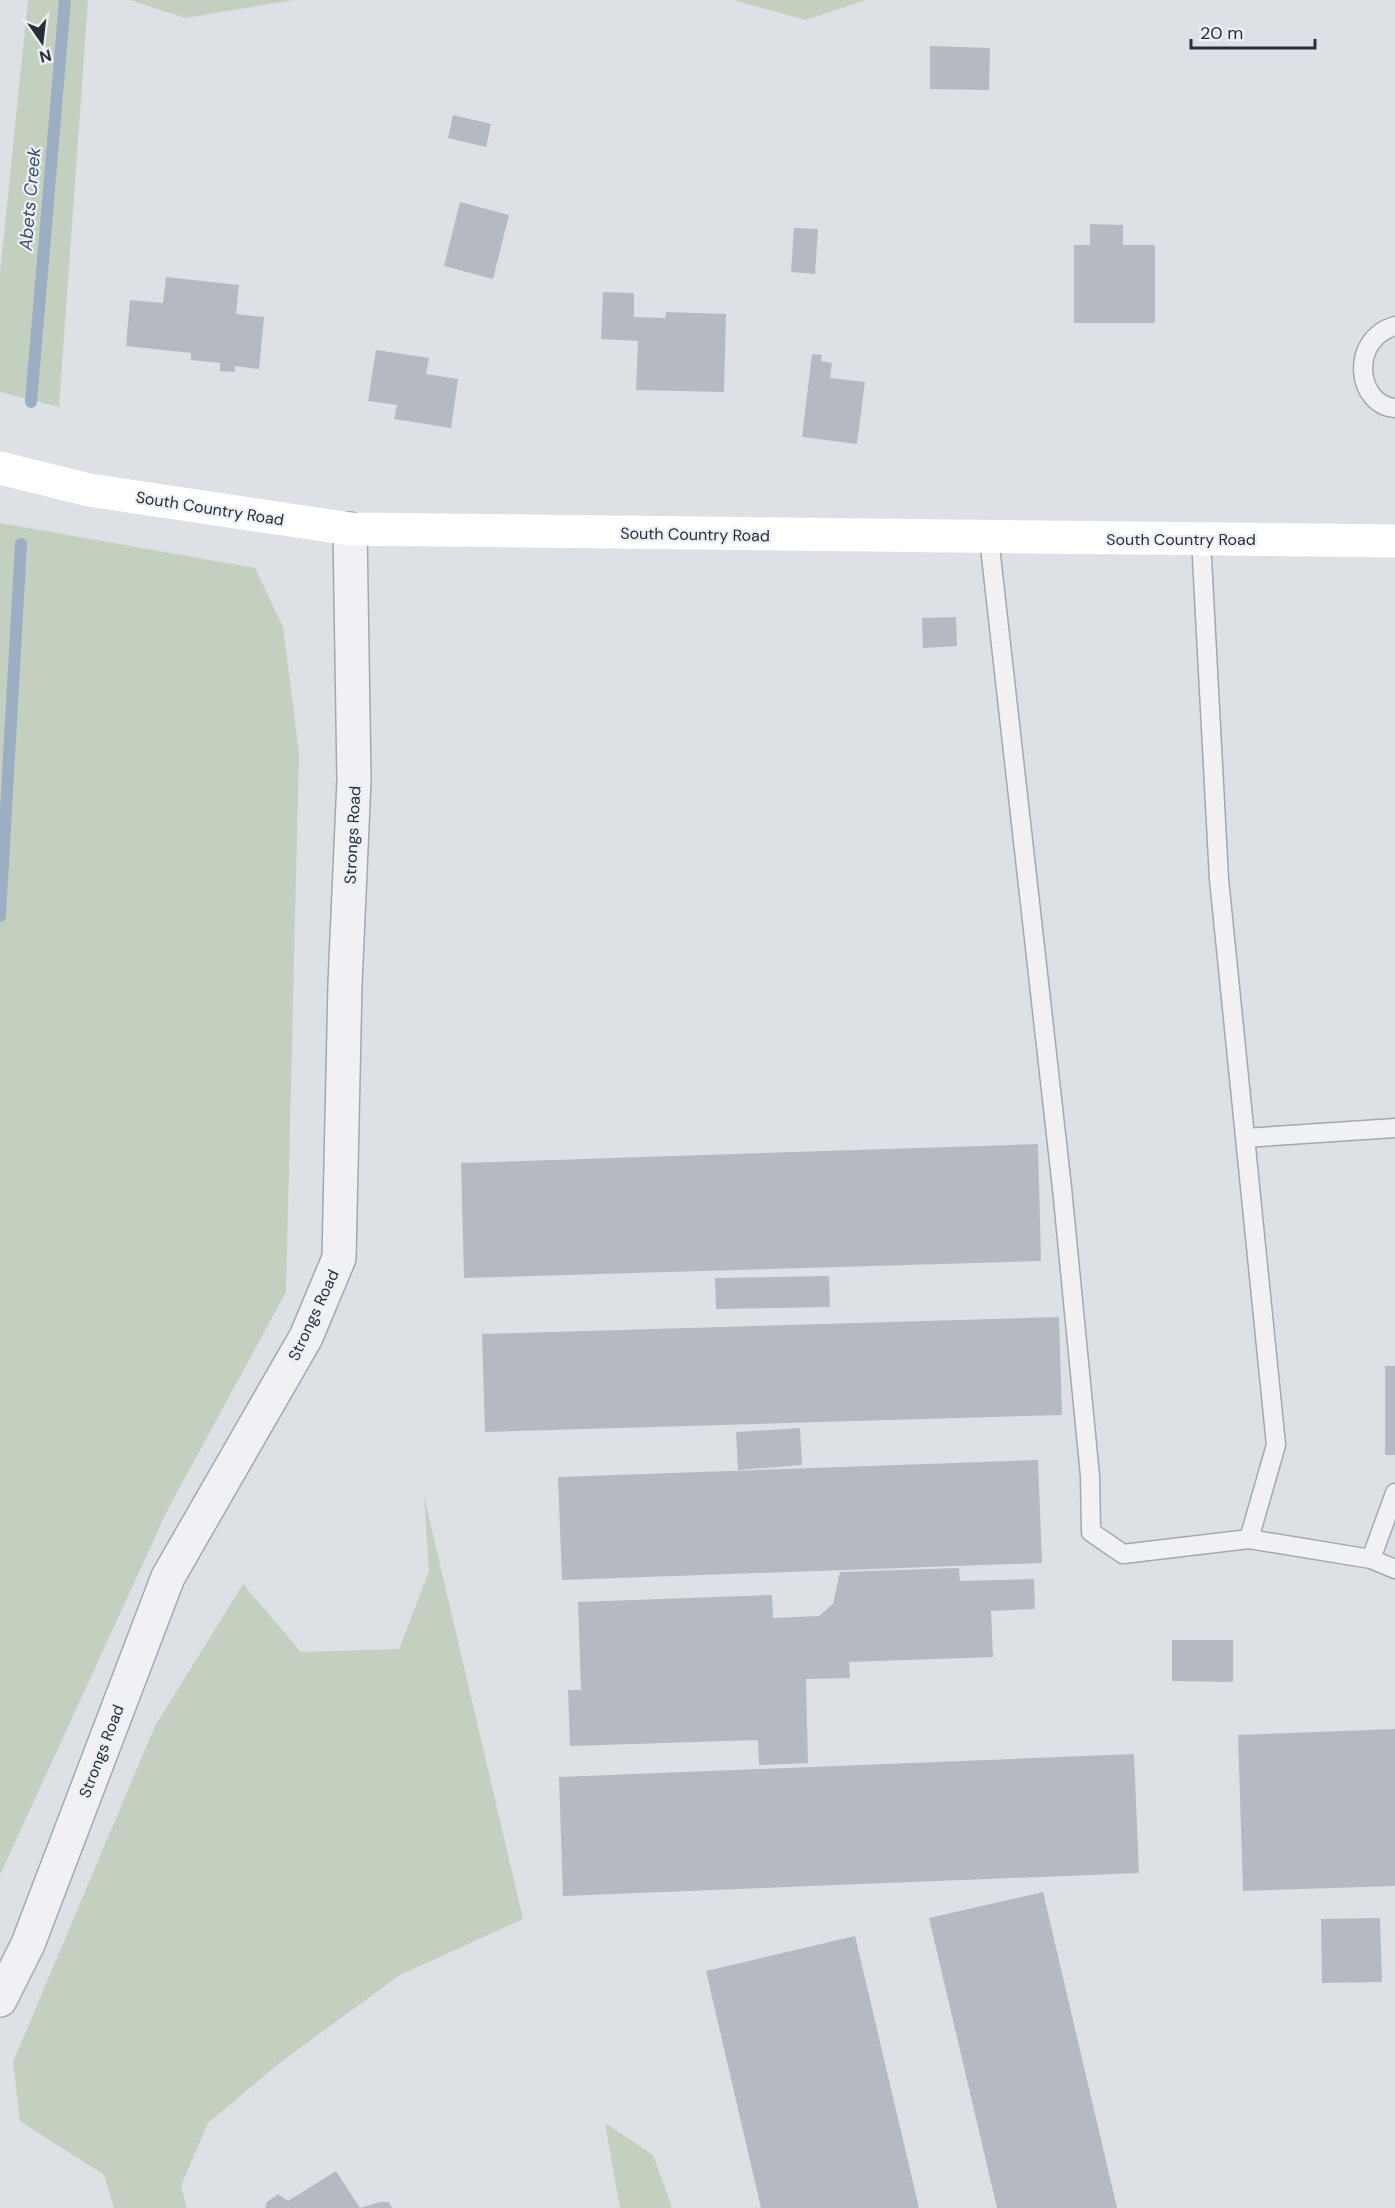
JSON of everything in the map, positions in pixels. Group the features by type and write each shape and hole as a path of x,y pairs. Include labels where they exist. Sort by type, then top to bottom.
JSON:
{"main road":[{"name":"South Country Road","path":"0,468 89,490 350,529 1395,541"}],"street":[{"name":"Strongs Road","path":"0,2000 28,1944 168,1577 306,1337 339,1258 345,984 354,780 350,529"}],"lane":[{"path":"1395,326 1374,338 1363,352 1363,378 1374,398 1395,408"},
{"path":"989,538 1064,1199 1090,1476 1091,1532 1123,1554 1249,1539 1371,1559 1395,1569"},
{"path":"1201,538 1219,879 1276,1445 1249,1539"},
{"path":"1245,1138 1395,1128"},
{"path":"1371,1559 1395,1493"}],"green space":[{"path":"28,0 88,0 59,407 0,392 0,273"},
{"path":"130,0 294,0 185,18"},
{"path":"733,0 866,0 806,20"},
{"path":"0,523 255,568 283,627 299,753 286,1292 168,1509 0,1875"},
{"path":"424,1496 523,1919 400,1975 282,2061 208,2123 181,2186 187,2208 114,2208 104,2175 20,2121 13,2062 155,1726 243,1584 301,1652 399,1649 429,1571"},
{"path":"605,2123 653,2155 672,2208 620,2208"}],"building":[{"path":"930,46 990,48 989,90 930,89"},
{"path":"453,115 491,124 486,147 448,138"},
{"path":"460,202 509,215 493,279 444,266"},
{"path":"1090,224 1123,225 1123,245 1155,245 1155,323 1074,323 1074,245 1090,245"},
{"path":"794,228 818,229 815,274 791,272"},
{"path":"166,277 239,285 236,314 264,317 259,369 235,366 235,372 220,371 220,363 191,360 191,353 126,346 130,300 163,303"},
{"path":"603,292 634,293 634,317 665,318 666,312 726,314 724,392 636,390 638,341 601,339"},
{"path":"376,350 429,358 426,374 458,379 451,428 394,419 397,405 368,401"},
{"path":"812,354 822,355 821,361 832,363 830,378 865,382 857,444 802,437"},
{"path":"956,617 957,646 923,648 922,618"},
{"path":"1038,1144 1041,1261 464,1278 461,1163"},
{"path":"829,1276 830,1307 716,1309 715,1278"},
{"path":"1059,1317 1062,1415 485,1432 482,1334"},
{"path":"1385,1366 1395,1366 1395,1455 1385,1455"},
{"path":"800,1428 802,1465 738,1470 736,1432"},
{"path":"1038,1460 1042,1563 562,1580 558,1477"},
{"path":"959,1568 960,1581 1034,1579 1035,1609 991,1611 993,1657 849,1662 850,1678 806,1679 808,1763 759,1765 758,1740 570,1746 568,1690 581,1690 578,1602 772,1595 773,1618 819,1616 833,1604 840,1572"},
{"path":"1172,1640 1233,1640 1233,1682 1172,1681"},
{"path":"1395,1729 1395,1886 1243,1891 1238,1735"},
{"path":"1134,1754 1139,1873 563,1896 559,1777"},
{"path":"1043,1892 1117,2208 997,2208 929,1918"},
{"path":"1380,1918 1382,1982 1322,1983 1321,1919"},
{"path":"855,1936 919,2208 761,2208 706,1971"},
{"path":"336,2171 360,2208 265,2208 267,2202 278,2194 288,2201"},
{"path":"380,2202 389,2202 392,2208 360,2208"}],"waterway":[{"name":"Abets Creek","path":"31,402 65,0"},
{"name":"Abets Creek","path":"0,916 21,544"}]}
